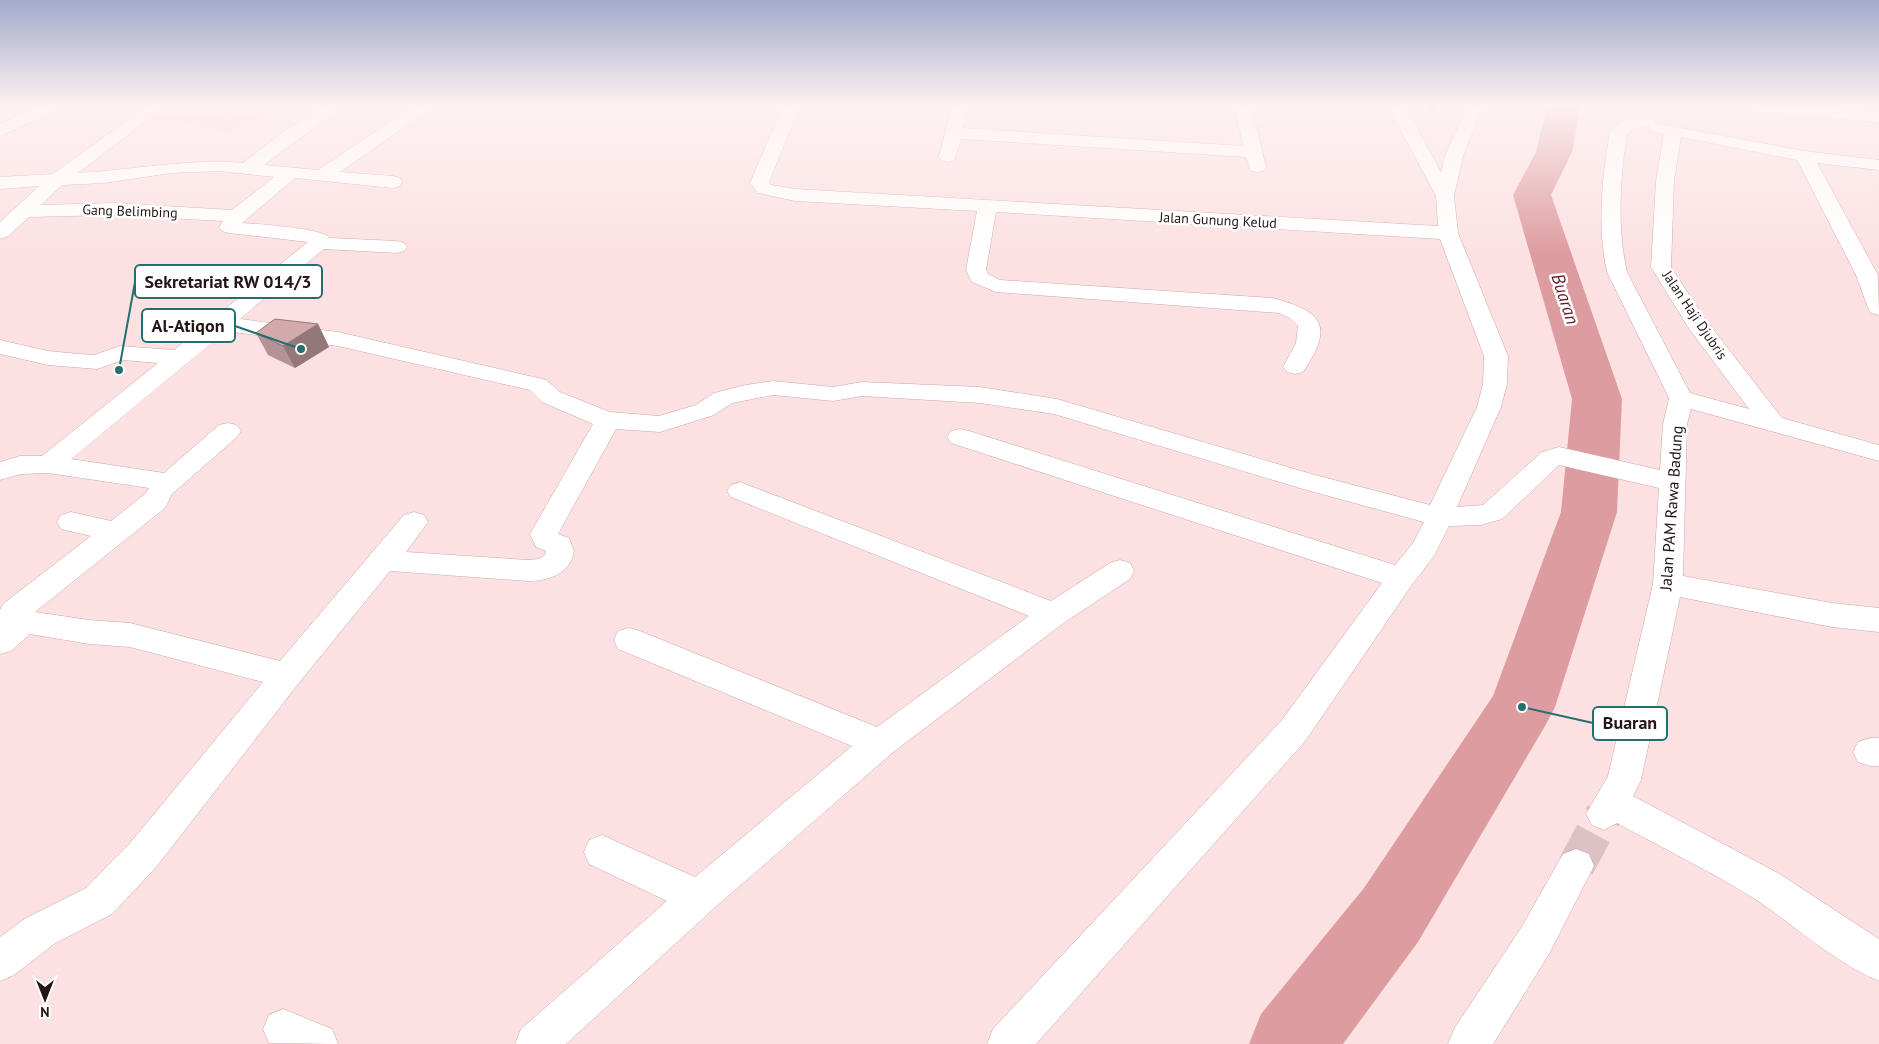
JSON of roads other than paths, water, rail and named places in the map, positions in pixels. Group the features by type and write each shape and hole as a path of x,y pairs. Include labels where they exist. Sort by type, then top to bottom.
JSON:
{"street":[{"path":"0,233 57,180 92,155"},
{"path":"248,168 265,155"},
{"path":"322,176 354,155"},
{"name":"Jalan Gunung Kelud","path":"771,155 759,183 765,189 795,195 1448,233"},
{"path":"1206,155 1256,159 1255,155"},
{"path":"1423,155 1445,196"},
{"path":"1008,1044 1294,730 1401,578 1424,549 1440,518 1446,497 1489,407 1495,384 1496,356 1448,233 1445,196 1455,155"},
{"path":"1615,155 1612,169 1613,254 1617,272 1681,398 1879,453"},
{"name":"Jalan Haji Djubris","path":"1660,155 1665,181 1662,267 1696,322 1774,425"},
{"path":"1799,155 1879,165"},
{"path":"1804,156 1873,276 1879,308"},
{"path":"0,183 104,177 191,166 248,168 290,174 393,182"},
{"path":"290,174 236,216 229,227 316,237 320,239 319,243"},
{"path":"988,206 976,270 979,278 996,286 1272,304 1293,309 1307,320 1311,333 1305,350 1295,367"},
{"name":"Gang Belimbing","path":"24,211 113,209 236,216"},
{"path":"48,464 319,243 397,247"},
{"path":"219,323 338,339 538,385 551,397 608,420 660,424 705,410 723,398 773,388 833,394 862,389 980,395 1056,407 1312,483 1440,518 1482,515 1492,512 1551,458 1571,458 1673,482"},
{"path":"0,347 48,358 79,362 97,362 120,353 178,357"},
{"name":"Jalan PAM Rawa Badung","path":"1681,398 1676,424 1668,584 1624,780 1608,808 1763,884 1796,905 1855,948 1879,962"},
{"path":"383,560 494,569 530,570 550,567 558,559 561,548 559,545 546,540 544,534 608,420"},
{"path":"228,431 163,488 154,501 14,612 11,617 14,620 89,632 130,635 287,675"},
{"path":"960,436 1401,578"},
{"path":"0,471 20,466 48,464 160,481 163,488"},
{"path":"740,491 1054,614"},
{"path":"71,522 114,532"},
{"path":"0,961 40,931 99,901 144,854 287,675 414,522"},
{"path":"536,1044 699,897 880,743 1054,614 1120,571"},
{"path":"1668,584 1832,615 1879,620"},
{"path":"0,642 26,621"},
{"path":"629,640 880,743"},
{"path":"602,852 699,897"},
{"path":"1470,1044 1535,941 1576,866"}],"waterway":[{"name":"Buaran","path":"1291,1044 1391,915 1522,707 1589,512 1597,399 1532,195 1553,155"}],"tunnel":[{"path":"1576,866 1604,814"}],"place":[{"name":"Al-Atiqon","path":"301,349"},
{"name":"Sekretariat RW 014/3","path":"119,370"},
{"name":"Buaran","path":"1522,707"}]}
